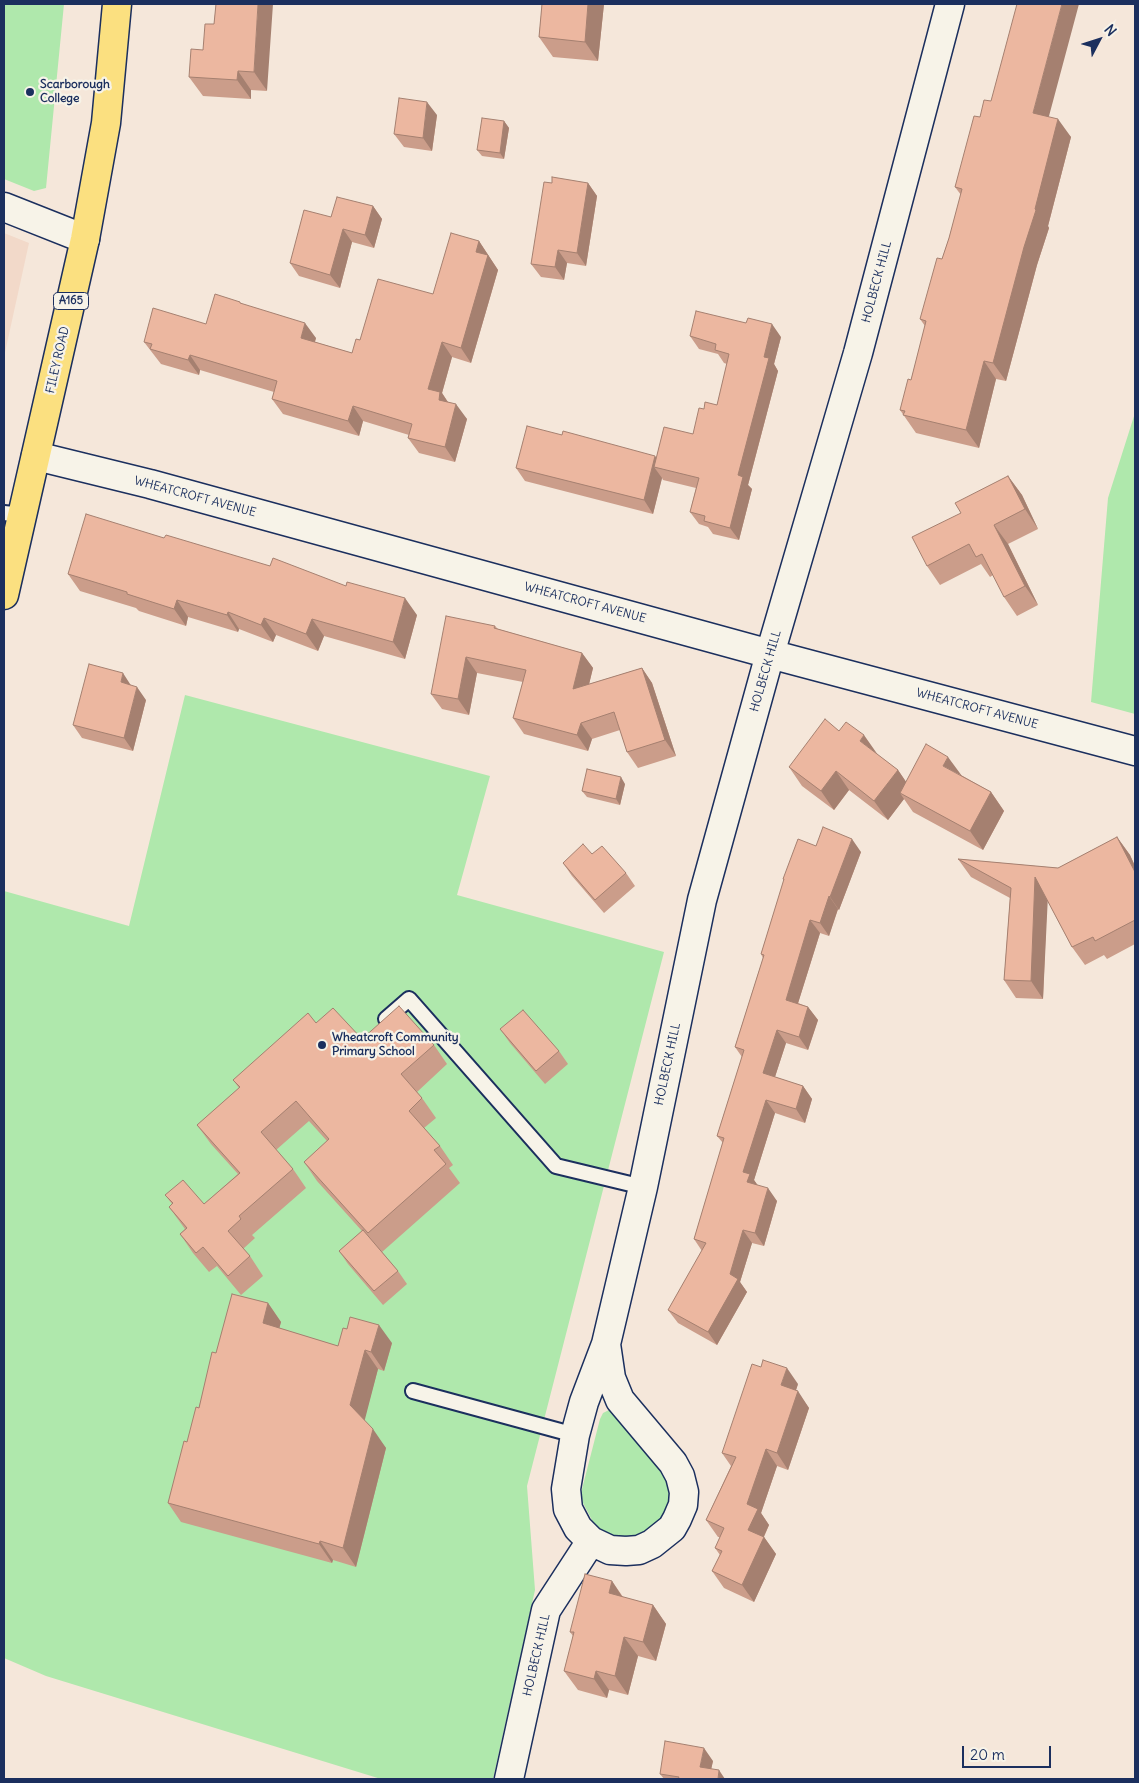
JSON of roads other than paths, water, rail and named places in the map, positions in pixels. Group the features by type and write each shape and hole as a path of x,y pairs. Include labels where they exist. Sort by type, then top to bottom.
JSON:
{"highway":[{"name":"FILEY ROAD","path":"4,595 13,514 36,456 85,239 106,123 117,4"}],"street":[{"name":"HOLBECK HILL","path":"606,1344 611,1378 620,1400 673,1463 680,1476 684,1492 683,1505 678,1519 672,1528 652,1544 639,1550 626,1552 610,1550 591,1541 578,1528 568,1510 566,1489 575,1435 584,1402 606,1344 643,1187 702,900 770,654 858,353 950,4"},
{"path":"4,207 85,239"},
{"name":"WHEATCROFT AVENUE","path":"36,456 160,487 770,654 1135,751"},
{"name":"HOLBECK HILL","path":"509,1779 546,1610 591,1541"}],"lane":[{"path":"379,1025 409,999 556,1166 643,1187"},
{"path":"413,1391 575,1435"}],"place":[{"name":"Scarborough College","path":"30,92"},
{"name":"Wheatcroft Community Primary School","path":"322,1045"}]}
